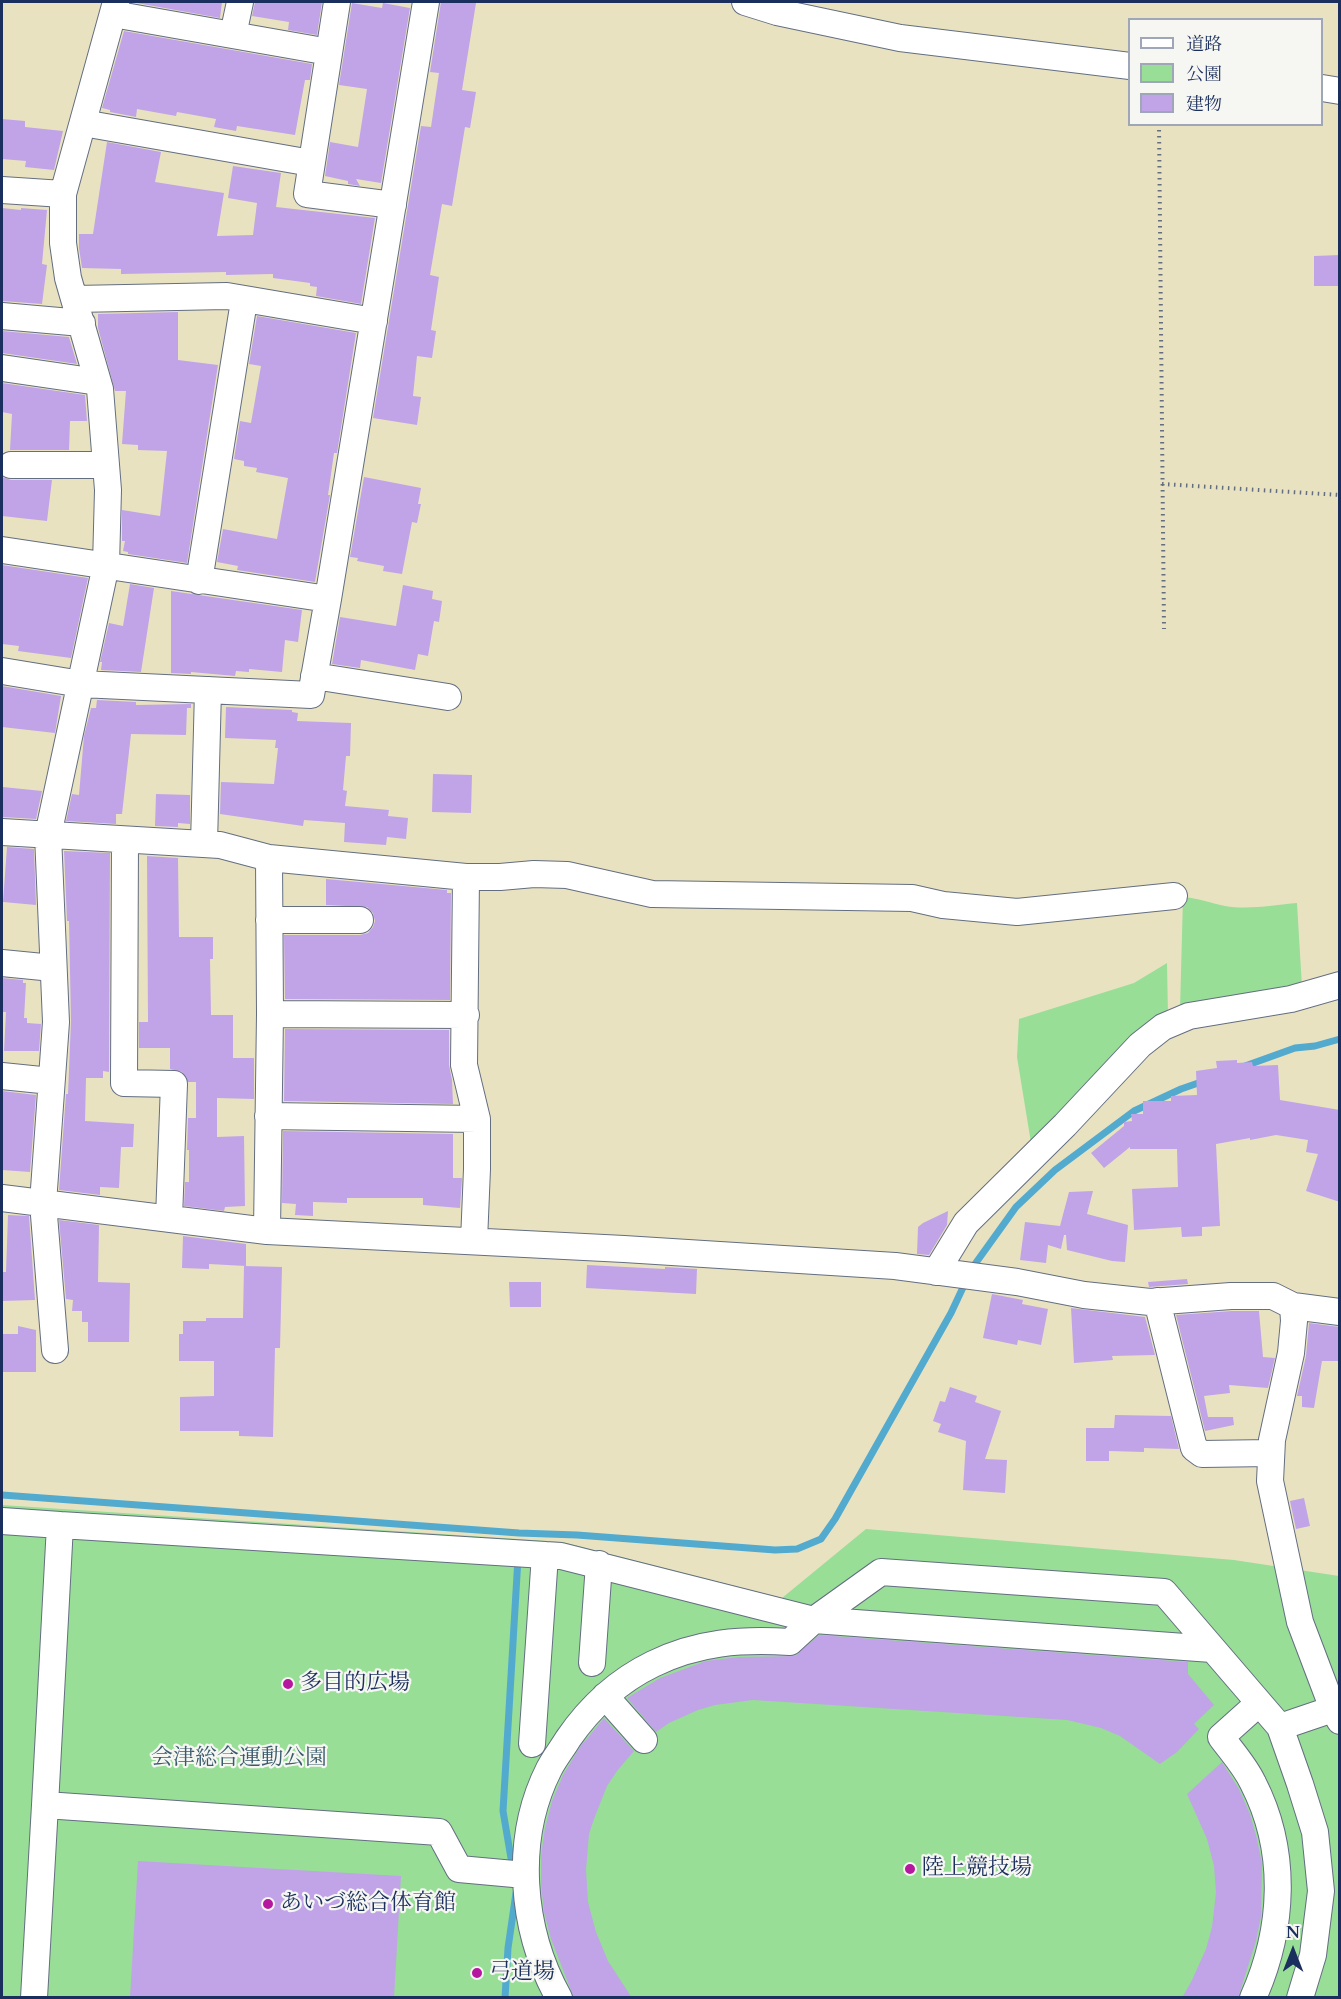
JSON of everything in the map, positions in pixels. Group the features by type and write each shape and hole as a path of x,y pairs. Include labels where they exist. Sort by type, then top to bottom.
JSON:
{"street":[{"path":"233,35 240,2"},
{"path":"337,2 307,194 393,205"},
{"path":"2,671 81,684 311,695 426,2"},
{"path":"745,2 777,12 900,38 1128,66"},
{"path":"55,1350 43,1203 56,1022 48,835 106,566 108,490 98,382 68,278 63,243 63,194 115,8 233,35 329,51"},
{"path":"1323,88 1340,91"},
{"path":"83,123 311,163"},
{"path":"2,190 63,194"},
{"path":"75,299 226,296 243,301 374,321"},
{"path":"199,581 243,301"},
{"path":"2,316 82,323"},
{"path":"2,368 98,382"},
{"path":"11,465 106,465"},
{"path":"2,550 328,599"},
{"path":"314,676 448,697"},
{"path":"204,844 208,690"},
{"path":"2,832 220,845 269,858 466,877 567,875 652,894 912,898 943,905 1017,912 1174,896"},
{"path":"125,840 124,1083 174,1084 169,1218"},
{"path":"267,1231 270,1014 269,858"},
{"path":"466,877 464,1065 477,1119 474,1241"},
{"path":"269,920 360,920"},
{"path":"2,963 53,968"},
{"path":"936,1272 966,1223 1065,1125 1140,1045 1163,1027 1189,1016 1291,999 1340,985"},
{"path":"270,1014 466,1015"},
{"path":"2,1076 51,1081"},
{"path":"268,1116 477,1119"},
{"path":"2,1198 267,1231 895,1266 1017,1282 1084,1295 1157,1301 1231,1296 1273,1296 1293,1306 1340,1312"},
{"path":"1157,1301 1194,1449 1202,1454 1270,1453"},
{"path":"1281,1727 1336,1715 1300,1622 1270,1481 1270,1453 1291,1353 1293,1306"},
{"path":"2,1521 561,1556 814,1620 1212,1649"},
{"path":"34,1998 60,1525"},
{"path":"532,1744 545,1555"},
{"path":"592,1663 599,1564"},
{"path":"559,1998 545,1971 534,1938 527,1902 525,1875 537,1797 548,1770 587,1713 632,1676 674,1655 726,1642 751,1640 790,1642 814,1620 881,1572 1164,1592 1281,1727 1315,1832 1321,1891 1313,1955 1300,1998"},
{"path":"605,1696 644,1740"},
{"path":"1253,1998 1268,1961 1275,1929 1278,1896 1276,1853 1270,1828 1253,1782 1221,1737 1259,1703"},
{"path":"45,1805 439,1832 459,1869 525,1875"}],"path":[{"path":"1159,126 1164,629"},
{"path":"1162,484 1340,495"}],"green space":[{"path":"1183,897 1243,908 1297,903 1302,987 1180,1010"},
{"path":"1167,963 1168,1016 1032,1149 1017,1057 1019,1019 1134,983"},
{"name":"会津総合運動公園","path":"2,1505 563,1542 782,1598 866,1529 1234,1560 1339,1576 1339,1997 2,1997"}],"building":[{"path":"131,2 222,2 220,18"},
{"path":"255,2 322,2 317,35 288,30 289,22 252,16"},
{"path":"441,2 476,3 462,90 476,92 470,128 465,127 452,206 442,204 430,275 439,277 431,330 436,331 432,358 417,356 413,396 421,397 417,425 373,418 421,126 431,127 439,73 430,72"},
{"path":"352,3 382,8 383,3 410,8 381,183 356,179 360,186 325,176 330,142 358,147 367,89 339,85"},
{"path":"124,31 312,64 310,80 305,80 295,135 237,126 236,131 214,127 216,119 177,112 176,116 137,109 136,117 110,112 102,108"},
{"path":"2,119 25,121 25,127 63,131 54,170 25,167 26,161 2,159"},
{"path":"107,142 161,152 155,182 224,193 217,236 253,235 257,203 228,198 233,166 281,173 276,207 375,218 361,304 316,296 317,287 310,286 310,283 273,278 273,274 226,275 226,272 121,274 121,269 82,268 79,234 93,234"},
{"path":"2,208 47,210 42,264 47,265 42,304 2,301"},
{"path":"1340,255 1340,286 1314,286 1314,256"},
{"path":"178,312 178,360 218,365 187,563 128,554 123,551 125,541 122,541 122,510 160,516 167,451 138,450 138,445 122,444 126,391 115,391 98,328 98,314"},
{"path":"257,316 356,333 337,453 334,453 328,495 330,495 315,582 237,570 238,566 217,562 223,529 277,539 288,478 256,472 257,468 244,466 244,461 234,459 240,421 251,423 261,366 249,364"},
{"path":"2,331 69,337 77,364 2,353"},
{"path":"2,383 85,395 87,421 70,421 69,450 10,450 12,414 2,412"},
{"path":"2,477 11,480 52,480 47,521 2,516"},
{"path":"364,477 421,488 418,504 421,504 417,523 412,522 402,574 383,571 384,566 357,561 358,558 350,557"},
{"path":"2,565 88,578 71,658 18,651 19,646 2,644"},
{"path":"130,584 154,588 141,672 101,670 102,662 100,662 109,623 123,626"},
{"path":"403,585 433,591 432,599 442,601 439,622 434,621 428,656 418,654 415,670 361,660 360,668 332,664 340,617 396,626"},
{"path":"171,591 302,610 298,642 285,640 282,672 249,669 249,672 236,671 235,676 191,672 191,674 171,673"},
{"path":"2,686 61,696 55,733 2,727"},
{"path":"97,700 136,702 136,705 191,704 191,708 187,708 186,735 131,734 122,814 116,814 116,824 66,821 72,794 79,795 84,736 91,708 96,708"},
{"path":"226,707 292,710 298,713 297,721 351,723 350,756 346,756 343,790 347,791 345,806 389,810 388,816 408,818 406,839 387,837 386,845 344,842 345,823 304,820 303,826 220,814 221,782 274,784 278,748 275,748 276,740 225,738"},
{"path":"433,774 472,775 471,813 432,812"},
{"path":"3,787 42,791 36,819 2,817"},
{"path":"156,794 190,795 190,824 178,823 178,827 155,826"},
{"path":"7,847 34,849 36,905 3,902"},
{"path":"64,851 110,853 109,1072 103,1071 103,1078 86,1078 85,1121 134,1124 133,1147 121,1147 119,1188 100,1187 100,1195 59,1190 66,1094 68,1094 71,1021 69,921 67,921"},
{"path":"147,856 178,858 179,937 213,937 213,959 210,959 211,1015 233,1015 233,1058 254,1058 254,1099 217,1098 217,1137 244,1136 245,1206 225,1207 224,1211 184,1206 185,1182 189,1182 188,1118 196,1118 196,1082 188,1082 182,1072 170,1069 170,1048 139,1048 139,1022 148,1022"},
{"path":"326,879 447,890 447,893 451,893 450,1000 285,999 284,935 360,935 368,933 373,927 375,921 373,913 367,907 326,905"},
{"path":"2,978 23,980 23,983 26,983 24,1018 27,1018 27,1023 41,1024 39,1051 4,1051 6,1012 2,1012"},
{"path":"285,1029 449,1030 449,1065 453,1104 284,1101"},
{"path":"1237,1060 1237,1063 1252,1062 1253,1066 1278,1065 1280,1100 1340,1110 1340,1202 1306,1191 1318,1154 1306,1152 1308,1140 1276,1135 1250,1140 1250,1138 1216,1144 1220,1226 1202,1227 1202,1236 1182,1237 1181,1227 1134,1230 1132,1189 1178,1187 1177,1149 1130,1149 1130,1147 1104,1168 1091,1153 1124,1126 1124,1122 1132,1121 1131,1114 1143,1114 1143,1101 1171,1101 1171,1096 1197,1095 1196,1071 1217,1068 1216,1061"},
{"path":"2,1091 36,1095 30,1172 2,1170"},
{"path":"283,1131 453,1134 453,1178 462,1178 460,1208 423,1205 423,1198 347,1198 347,1203 313,1202 313,1216 295,1215 296,1204 282,1203"},
{"path":"1093,1191 1087,1214 1128,1225 1125,1262 1067,1250 1066,1235 1064,1235 1061,1249 1048,1245 1046,1263 1020,1260 1025,1222 1060,1226 1069,1192"},
{"path":"948,1211 947,1225 929,1255 917,1254 918,1227"},
{"path":"8,1215 29,1216 35,1300 2,1301 2,1272 6,1272"},
{"path":"59,1220 99,1225 98,1282 130,1283 129,1342 88,1342 88,1322 82,1322 82,1311 72,1311 73,1300 66,1299"},
{"path":"183,1236 246,1244 246,1266 209,1264 209,1269 182,1268"},
{"path":"587,1265 697,1269 696,1294 586,1288"},
{"path":"244,1266 282,1267 280,1348 275,1348 273,1437 239,1436 239,1431 180,1431 180,1397 214,1396 214,1361 179,1361 179,1334 183,1334 183,1321 206,1321 206,1318 243,1318"},
{"path":"1187,1279 1188,1284 1149,1287 1148,1282"},
{"path":"509,1282 541,1282 541,1307 510,1307"},
{"path":"992,1294 1023,1300 1022,1304 1048,1309 1041,1345 1018,1340 1017,1345 983,1338"},
{"path":"1071,1308 1145,1317 1155,1355 1112,1356 1113,1360 1074,1363"},
{"path":"1259,1311 1263,1357 1275,1358 1268,1388 1229,1385 1230,1393 1204,1396 1208,1417 1233,1417 1234,1425 1205,1431 1176,1315"},
{"path":"1309,1323 1340,1327 1340,1361 1322,1361 1314,1408 1302,1407 1302,1396 1297,1396 1306,1356"},
{"path":"18,1326 36,1330 36,1372 2,1372 2,1334 18,1334"},
{"path":"950,1387 977,1396 975,1402 1001,1411 985,1459 1007,1460 1005,1493 963,1490 966,1441 938,1432 941,1424 933,1421 940,1401 945,1402"},
{"path":"1115,1415 1171,1416 1179,1449 1144,1448 1144,1452 1109,1451 1109,1461 1086,1461 1086,1428 1114,1428"},
{"path":"1304,1498 1310,1526 1296,1529 1290,1501"},
{"path":"819,1635 1188,1662 1188,1674 1214,1705 1194,1724 1199,1729 1177,1752 1160,1764 1120,1736 1101,1728 1067,1720 753,1700 715,1705 698,1710 669,1723 656,1732 627,1698 660,1678 706,1661 738,1657 795,1656"},
{"path":"604,1718 634,1751 607,1786 589,1834 586,1870 588,1902 596,1932 608,1961 632,1998 574,1998 551,1939 544,1912 541,1856 552,1801 563,1775 580,1747"},
{"path":"1222,1762 1239,1789 1250,1814 1257,1839 1262,1864 1261,1916 1256,1941 1238,1998 1182,1998 1206,1949 1212,1927 1216,1892 1214,1866 1207,1839 1187,1794"},
{"name":"あいづ総合体育館","path":"138,1861 401,1876 394,1998 130,1998"}],"waterway":[{"path":"1245,1066 1295,1048 1315,1046 1340,1039"},
{"path":"970,1271 1016,1207 1055,1170 1134,1111 1204,1081"},
{"path":"2,1495 519,1533 577,1535 775,1550 797,1549 821,1539 835,1519 951,1313 966,1281"},
{"path":"513,1870 503,1811 518,1558"},
{"path":"505,1998 508,1948 516,1893"}],"place":[{"name":"多目的広場","path":"288,1684"},
{"name":"陸上競技場","path":"910,1869"},
{"name":"あいづ総合体育館","path":"268,1904"},
{"name":"弓道場","path":"477,1973"}]}
